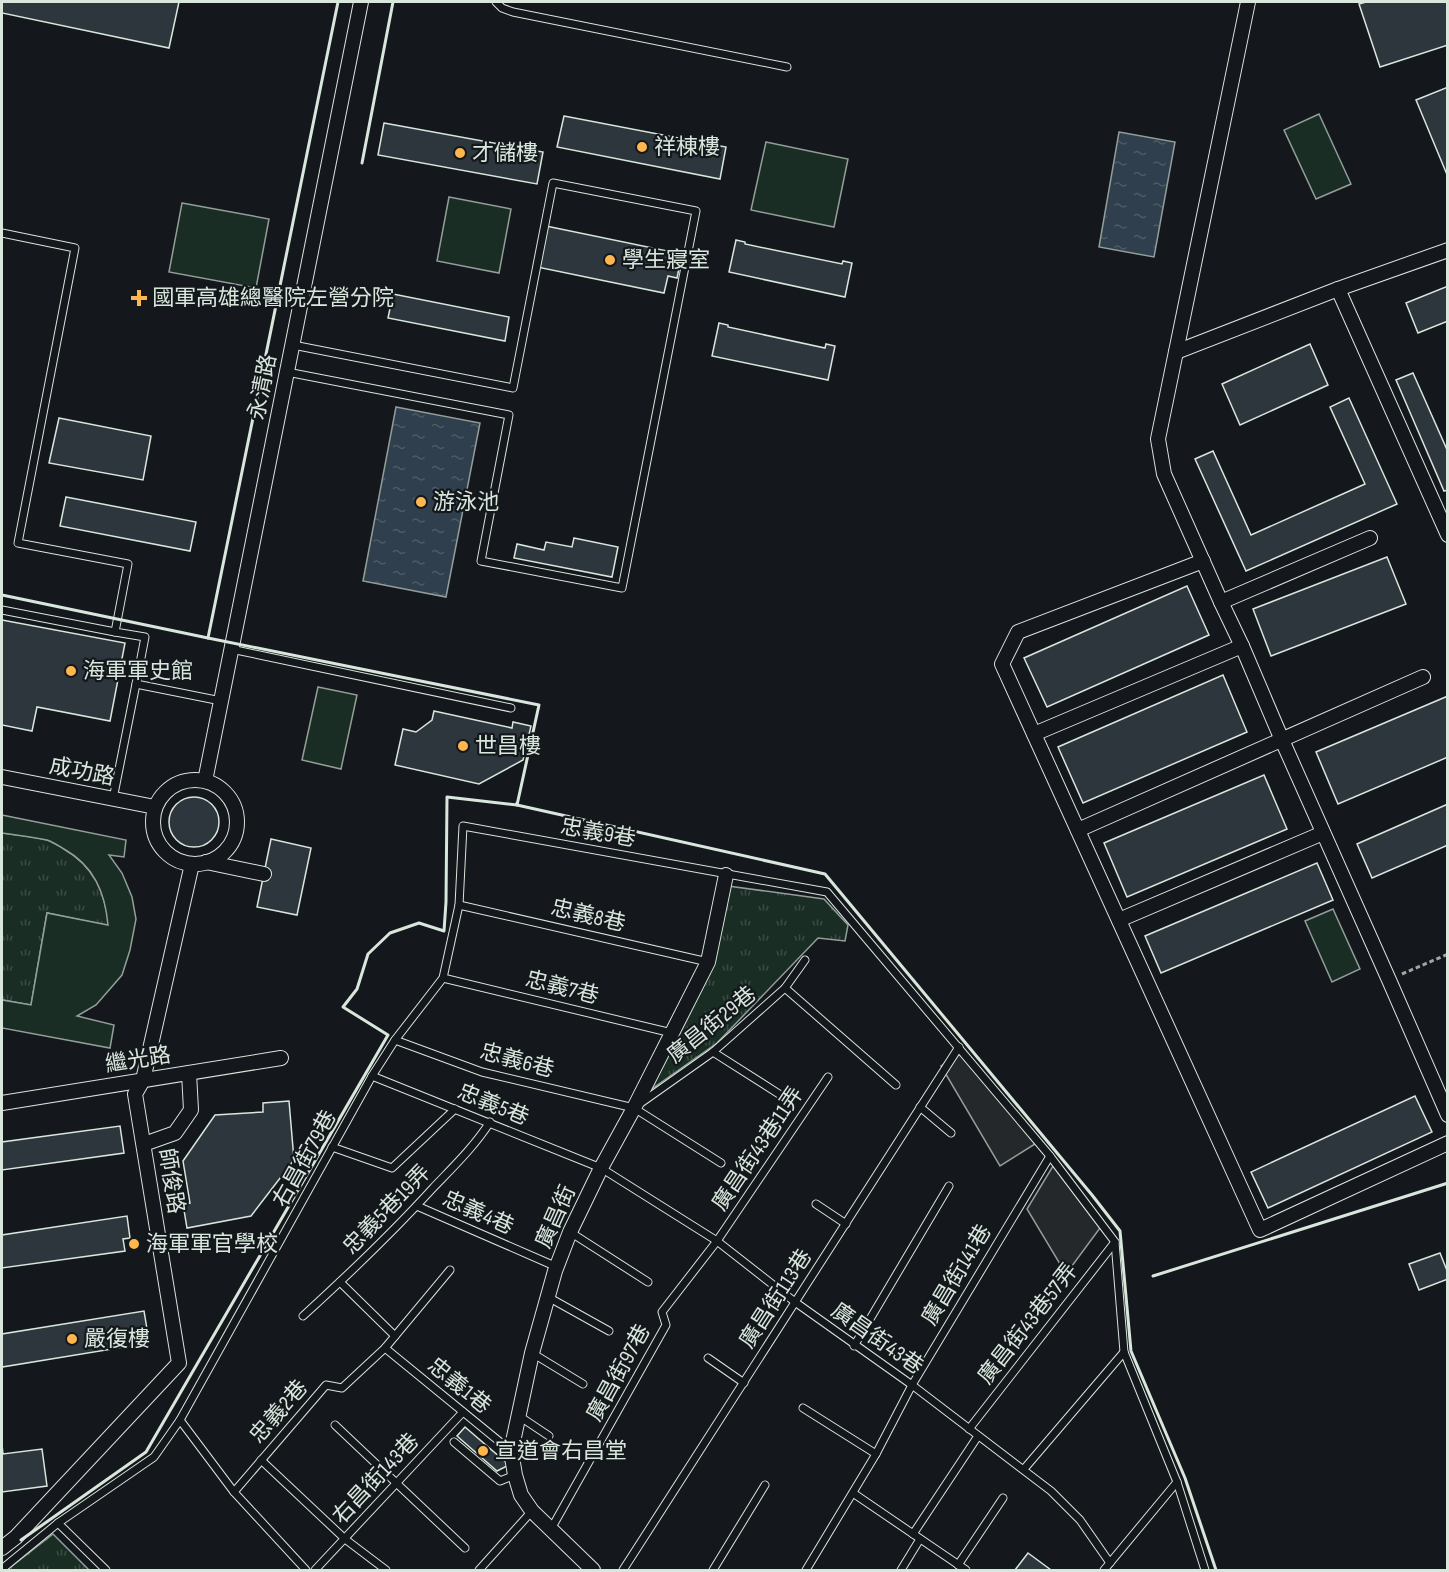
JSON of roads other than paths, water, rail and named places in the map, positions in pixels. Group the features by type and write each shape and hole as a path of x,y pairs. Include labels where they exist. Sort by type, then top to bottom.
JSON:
{"street":[{"name":"永清路","path":"205,781 361,2"},
{"path":"1248,2 1158,439 1164,474 1448,1115"},
{"path":"1176,352 1338,289 1448,250"},
{"path":"1338,289 1443,511 1448,536"},
{"path":"1221,602 1370,538"},
{"path":"1203,561 1018,632 1002,664 1260,1230 1448,1143"},
{"path":"1034,734 1242,646"},
{"path":"1078,830 1423,677"},
{"name":"成功路","path":"2,777 155,807"},
{"path":"199,863 218,857 228,847 235,835 237,822 228,796 218,787 205,781 193,780 180,782 170,788 155,807 152,820 159,845 179,861 264,874"},
{"path":"1119,920 1323,833"},
{"name":"師俊路","path":"2,1548 16,1537 179,1363 135,1094 143,1080 199,863"},
{"name":"廣昌街","path":"593,1570 532,1511 521,1495 511,1451 532,1353 557,1267 570,1232 708,962 726,875"},
{"name":"繼光路","path":"2,1103 281,1058"},
{"path":"144,1144 176,1133 191,1110 189,1073"}],"lane":[{"path":"496,2 502,8 513,12 787,67"},
{"path":"287,372 509,415 481,561 622,588 696,211 553,183 513,388 293,345"},
{"path":"2,233 75,248 18,543 128,564 115,632"},
{"path":"2,610 145,637 113,799"},
{"path":"231,649 511,708"},
{"path":"136,684 221,701"},
{"name":"忠義9巷","path":"463,826 827,892 1050,1156 1115,1242"},
{"name":"右昌街79巷","path":"2,1569 58,1523 154,1457 180,1420 372,1076 395,1040 443,978 459,905 463,826"},
{"name":"忠義8巷","path":"459,905 708,962"},
{"name":"廣昌街29巷","path":"634,1108 713,1052 785,988 805,960"},
{"name":"忠義7巷","path":"443,978 672,1033"},
{"path":"785,988 896,1085"},
{"name":"忠義6巷","path":"395,1040 482,1072 634,1108 721,1163"},
{"name":"廣昌街113巷","path":"622,1570 959,1047"},
{"path":"713,1052 779,1094"},
{"name":"忠義5巷","path":"372,1076 601,1168"},
{"name":"廣昌街43巷11弄","path":"717,1241 828,1077"},
{"path":"920,1107 951,1133"},
{"path":"332,1147 392,1168 455,1109"},
{"name":"忠義5巷19弄","path":"303,1316 417,1206 479,1140 490,1122"},
{"name":"廣昌街141巷","path":"806,1570 876,1454 912,1385 1050,1156"},
{"name":"廣昌街43巷","path":"601,1168 717,1241 795,1302 912,1385 1052,1491 1080,1520 1110,1563"},
{"path":"855,1346 949,1186"},
{"path":"816,1204 846,1224"},
{"name":"忠義4巷","path":"417,1206 557,1267"},
{"path":"570,1232 648,1282"},
{"name":"廣昌街97巷","path":"551,1529 666,1325 662,1312 717,1241"},
{"path":"1115,1242 1124,1352 1177,1482 1204,1570"},
{"name":"廣昌街43巷57弄","path":"969,1429 1115,1242"},
{"path":"385,1348 450,1270"},
{"path":"340,1282 395,1336"},
{"path":"548,1297 609,1331"},
{"name":"忠義1巷","path":"385,1348 511,1451"},
{"name":"忠義2巷","path":"234,1492 326,1385 342,1388 385,1348"},
{"path":"1023,1469 1124,1352"},
{"path":"532,1353 583,1384"},
{"path":"708,1358 744,1383"},
{"path":"803,1408 876,1454"},
{"name":"右昌街143巷","path":"315,1570 463,1412"},
{"path":"519,1416 549,1436"},
{"path":"180,1420 234,1492 306,1570"},
{"path":"335,1425 465,1548"},
{"path":"913,1534 978,1436"},
{"name":"忠義1巷","path":"454,1442 500,1481 515,1475"},
{"path":"261,1460 345,1539 386,1570"},
{"path":"1104,1570 1177,1482"},
{"path":"712,1570 765,1485"},
{"path":"853,1493 966,1570"},
{"path":"957,1565 1004,1498"},
{"path":"479,1570 532,1511"},
{"path":"58,1523 102,1569"},
{"path":"901,1570 920,1539"}],"water":[{"path":"1119,132 1175,142 1154,257 1099,247"},
{"name":"游泳池","path":"396,407 480,423 446,597 363,581"}],"place":[{"name":"祥棟樓","path":"642,147"},
{"name":"才儲樓","path":"460,153"},
{"name":"學生寢室","path":"610,260"},
{"name":"國軍高雄總醫院左營分院","path":"139,298"},
{"name":"游泳池","path":"421,502"},
{"name":"海軍軍史館","path":"71,671"},
{"name":"世昌樓","path":"463,746"},
{"name":"海軍軍官學校","path":"134,1244"},
{"name":"嚴復樓","path":"72,1339"},
{"name":"宣道會右昌堂","path":"483,1451"}]}
